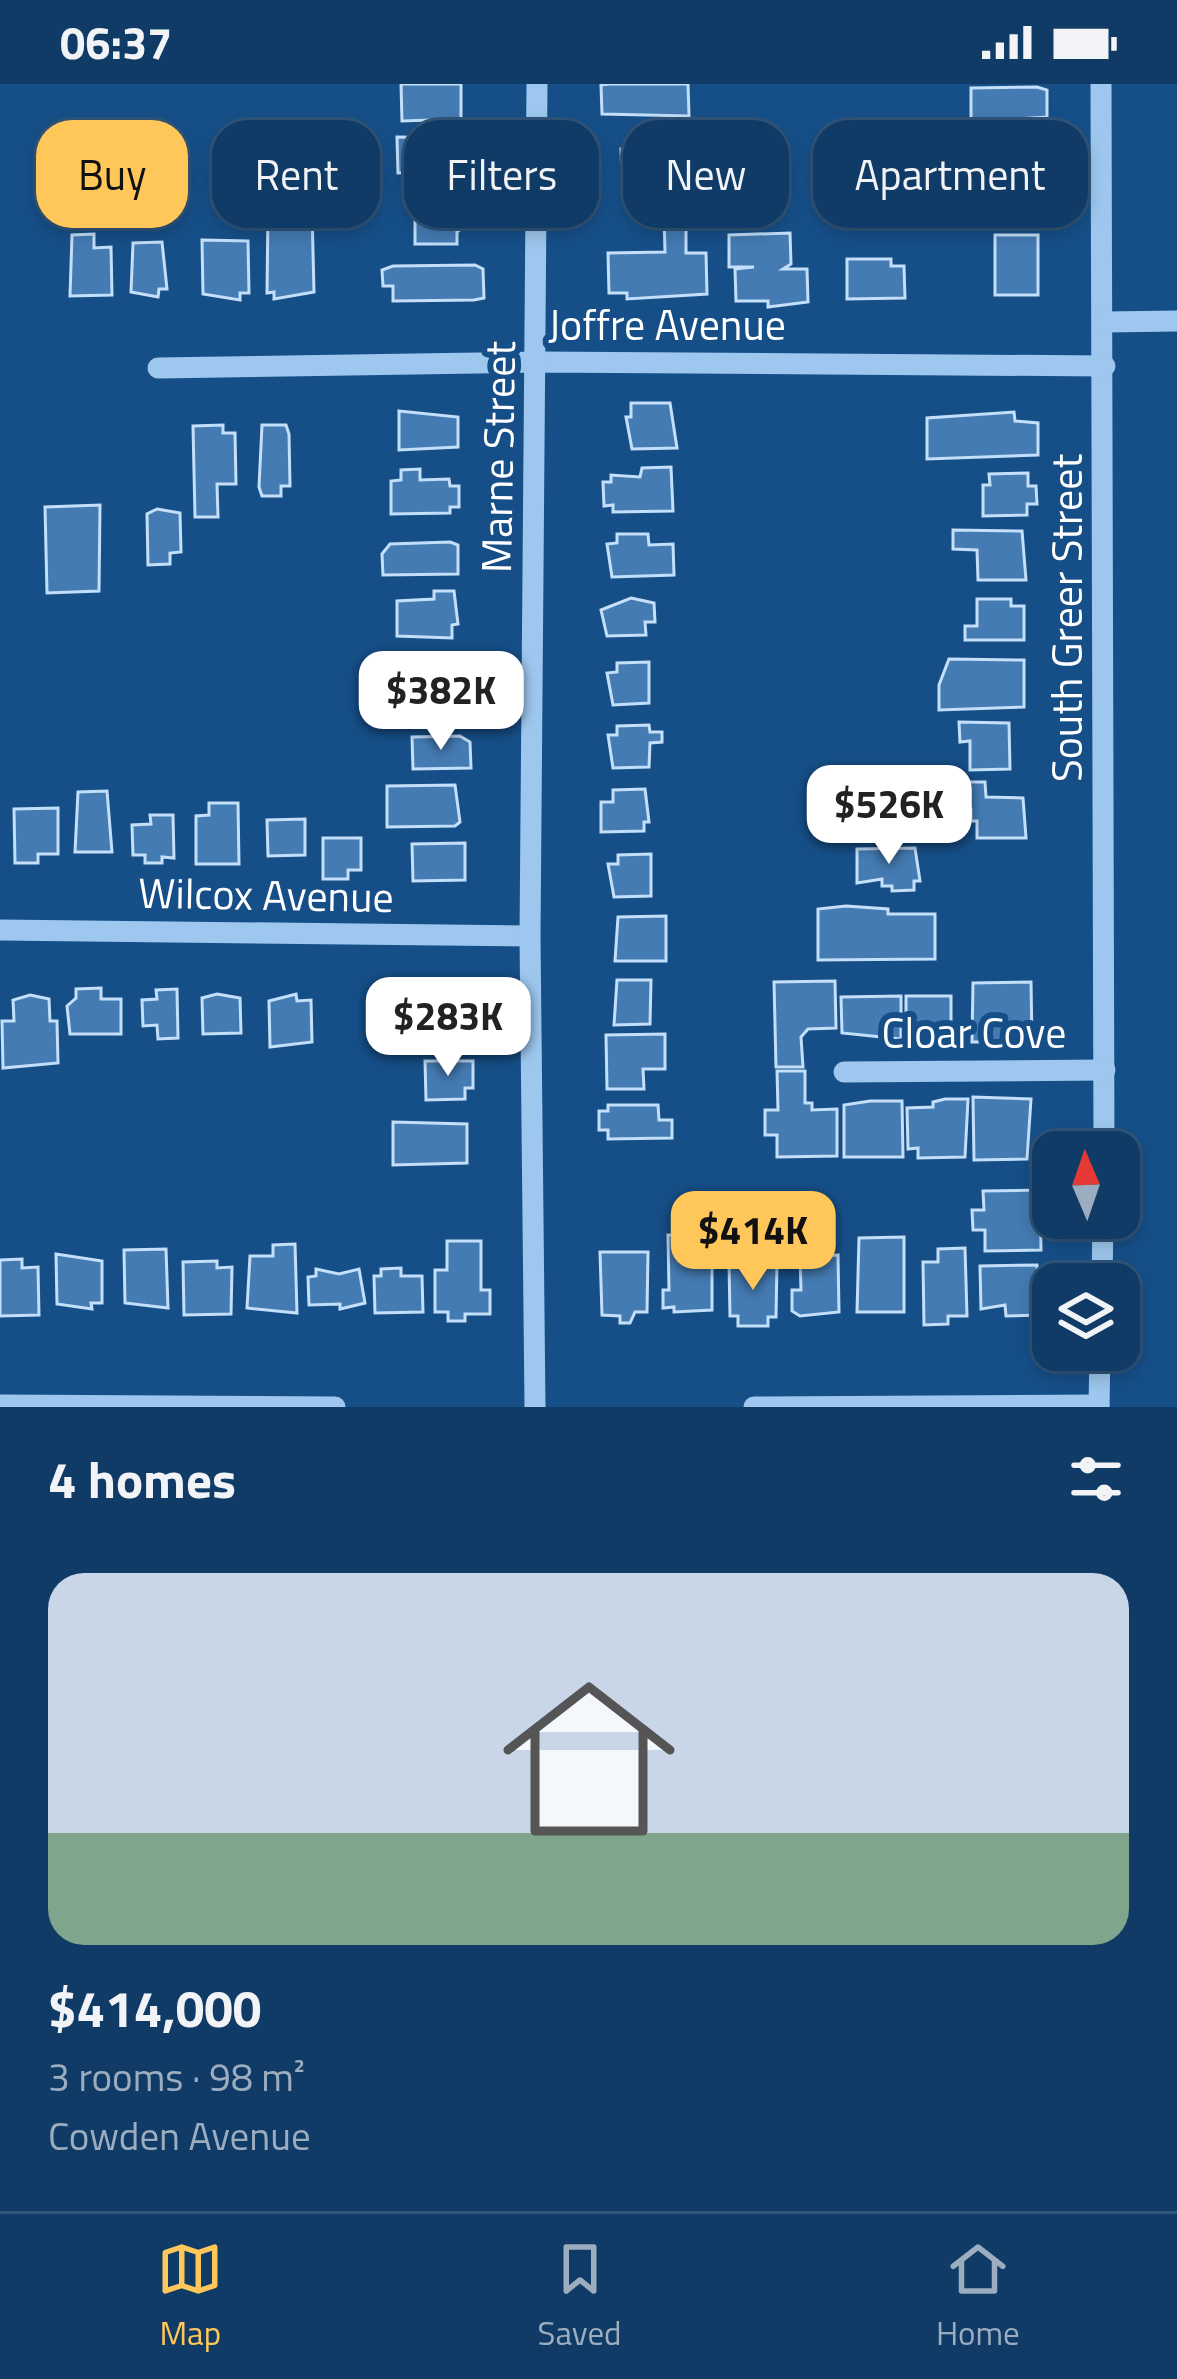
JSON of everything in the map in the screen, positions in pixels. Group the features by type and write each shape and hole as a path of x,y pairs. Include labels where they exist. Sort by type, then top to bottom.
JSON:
{"street":[{"name":"Marne Street","path":"536,1407 530,936 537,84"},
{"name":"South Greer Street","path":"1101,84 1105,1131"},
{"path":"1105,322 1177,320"},
{"name":"Joffre Avenue","path":"158,368 538,362 1105,366"},
{"name":"Wilcox Avenue","path":"0,930 530,936"},
{"name":"Cloar Cove","path":"844,1072 1106,1070"},
{"path":"754,1407 1100,1406 1100,1371"},
{"path":"0,1405 335,1407"}],"building":[{"path":"401,84 461,84 461,119 402,121"},
{"path":"688,84 689,116 602,114 601,85"},
{"path":"971,88 1047,90 1047,117 971,120"},
{"path":"397,137 404,137 404,173 398,173"},
{"path":"268,228 312,228 314,292 274,299 274,292 267,293"},
{"path":"415,228 462,228 457,244 415,244"},
{"path":"664,228 686,228 686,253 706,253 707,294 627,299 627,293 609,293 608,253 665,252"},
{"path":"790,233 791,264 783,269 807,269 808,302 768,307 768,301 736,301 735,269 754,267 729,267 729,235"},
{"path":"94,234 94,248 111,247 112,295 70,296 72,235"},
{"path":"995,235 1038,235 1038,295 995,295"},
{"path":"202,240 248,241 249,293 240,293 240,300 203,294"},
{"path":"162,242 167,289 159,289 158,297 131,292 133,243"},
{"path":"847,259 891,259 891,266 904,266 905,298 847,299"},
{"path":"475,265 483,269 484,298 393,301 393,286 383,286 382,270 393,266"},
{"path":"631,403 670,403 677,448 632,449 626,417 631,417"},
{"path":"399,411 458,417 458,447 399,450"},
{"path":"1014,412 1015,421 1038,423 1038,455 927,459 927,418"},
{"path":"223,425 223,433 235,433 236,484 217,484 218,517 195,517 193,426"},
{"path":"262,425 286,425 289,434 290,486 281,486 281,496 262,496 259,487"},
{"path":"671,467 673,511 613,512 613,505 604,506 603,482 611,482 611,475 640,477 642,468"},
{"path":"420,469 420,480 449,479 450,486 459,486 459,507 450,507 450,513 391,514 391,481 401,480 401,470"},
{"path":"1028,473 1028,486 1036,486 1037,504 1027,504 1027,515 983,516 983,485 990,485 989,474"},
{"path":"100,505 99,591 47,593 45,507"},
{"path":"157,509 180,513 181,552 170,553 170,564 148,565 147,514"},
{"path":"953,530 1022,531 1026,580 978,580 977,550 953,549"},
{"path":"617,534 648,534 649,545 673,544 674,575 612,577 607,544 617,543"},
{"path":"390,544 458,545 458,574 383,575 382,554"},
{"path":"434,591 454,591 458,624 452,625 452,638 397,636 397,601 434,599"},
{"path":"631,598 654,603 655,622 645,622 646,635 607,636 601,610"},
{"path":"977,599 1011,599 1011,606 1024,606 1024,640 965,640 965,626 977,626"},
{"path":"453,655 458,688 453,688 453,702 399,702 399,664 434,663 435,656"},
{"path":"949,659 1024,660 1024,707 939,710 939,685"},
{"path":"649,662 649,703 613,705 607,673 617,672 617,663"},
{"path":"959,722 1009,723 1010,769 970,770 970,741 960,742"},
{"path":"649,725 650,732 662,732 662,742 650,743 649,767 613,768 608,735 617,735 617,726"},
{"path":"460,736 470,742 471,768 413,769 412,737"},
{"path":"953,782 985,782 986,797 1023,798 1026,838 977,838 977,821 971,821 971,809 962,809 962,799 954,799"},
{"path":"455,785 460,822 455,826 387,827 387,786"},
{"path":"645,789 649,822 644,822 644,831 601,832 601,802 613,802 613,790"},
{"path":"107,791 112,852 75,852 78,792"},
{"path":"209,803 238,803 239,864 196,864 196,816 209,815"},
{"path":"58,808 58,854 38,854 38,863 15,863 14,809"},
{"path":"150,815 173,815 174,858 162,857 162,863 145,863 145,855 133,855 132,825 151,824"},
{"path":"305,819 305,855 268,856 267,820"},
{"path":"323,838 361,838 361,870 348,870 348,879 323,879"},
{"path":"465,843 465,880 413,881 412,844"},
{"path":"915,848 920,881 914,881 914,890 892,891 892,886 882,886 882,879 857,883 857,849"},
{"path":"651,854 651,896 614,897 608,864 618,864 618,855"},
{"path":"818,909 888,909 888,914 935,914 935,959 818,960"},
{"path":"666,916 666,961 615,961 618,917"},
{"path":"617,980 651,980 650,1024 614,1025"},
{"path":"835,981 836,1028 808,1029 801,1037 803,1067 776,1067 774,982"},
{"path":"1031,982 1032,1042 972,1042 973,983"},
{"path":"101,988 101,999 121,999 121,1034 70,1034 67,1006 76,998 76,989"},
{"path":"177,989 178,1038 158,1039 157,1025 143,1026 142,1000 157,999 156,990"},
{"path":"217,994 240,998 241,1033 203,1034 202,998"},
{"path":"296,994 297,1001 311,1000 312,1042 270,1047 269,1001"},
{"path":"30,995 49,999 50,1021 57,1021 58,1063 3,1068 2,1021 14,1021 13,1000"},
{"path":"461,995 461,1009 470,1009 473,1035 423,1037 417,996"},
{"path":"901,996 901,1039 842,1033 841,997"},
{"path":"906,996 951,996 951,1034 906,1034"},
{"path":"665,1034 665,1069 643,1069 644,1089 607,1089 606,1035"},
{"path":"425,1061 473,1061 473,1088 465,1088 465,1099 426,1100"},
{"path":"777,1071 805,1071 805,1103 812,1103 812,1110 837,1109 837,1156 777,1157 777,1135 765,1135 765,1110 778,1110"},
{"path":"973,1097 1031,1099 1027,1159 974,1160"},
{"path":"968,1099 965,1157 918,1158 918,1148 908,1149 907,1108 933,1107 933,1102"},
{"path":"902,1101 903,1157 844,1157 844,1105"},
{"path":"608,1105 658,1105 659,1120 672,1120 672,1138 608,1139 608,1130 599,1130 599,1111 608,1111"},
{"path":"393,1122 467,1124 467,1163 393,1165"},
{"path":"1032,1190 1032,1239 1041,1239 1041,1250 985,1251 985,1230 973,1230 972,1210 984,1210 983,1191"},
{"path":"668,1235 712,1235 712,1310 663,1308 663,1290 669,1290"},
{"path":"904,1237 904,1312 857,1312 859,1238"},
{"path":"447,1241 481,1241 481,1290 490,1290 490,1314 465,1314 465,1321 448,1321 448,1312 435,1312 435,1270 447,1270"},
{"path":"295,1244 297,1313 247,1308 250,1256 273,1256 273,1245"},
{"path":"965,1248 967,1316 948,1316 948,1324 924,1325 923,1262 938,1262 938,1249"},
{"path":"166,1249 168,1308 125,1303 124,1250"},
{"path":"600,1252 648,1252 647,1312 635,1312 630,1323 620,1323 620,1316 602,1315"},
{"path":"56,1254 102,1261 102,1303 91,1303 92,1309 57,1304"},
{"path":"838,1255 839,1312 800,1316 792,1311 792,1290 801,1290 800,1256"},
{"path":"22,1259 22,1268 38,1267 39,1315 0,1316 0,1260"},
{"path":"217,1261 217,1268 232,1267 231,1314 184,1315 183,1262"},
{"path":"729,1263 777,1263 776,1317 768,1317 768,1326 738,1326 738,1316 730,1316"},
{"path":"1032,1265 1032,1315 1006,1316 1005,1305 981,1309 980,1266"},
{"path":"401,1268 401,1276 422,1276 423,1312 375,1313 374,1276 381,1276 381,1269"},
{"path":"316,1269 339,1274 359,1269 365,1303 340,1309 340,1304 309,1305 308,1277 316,1276"}]}
